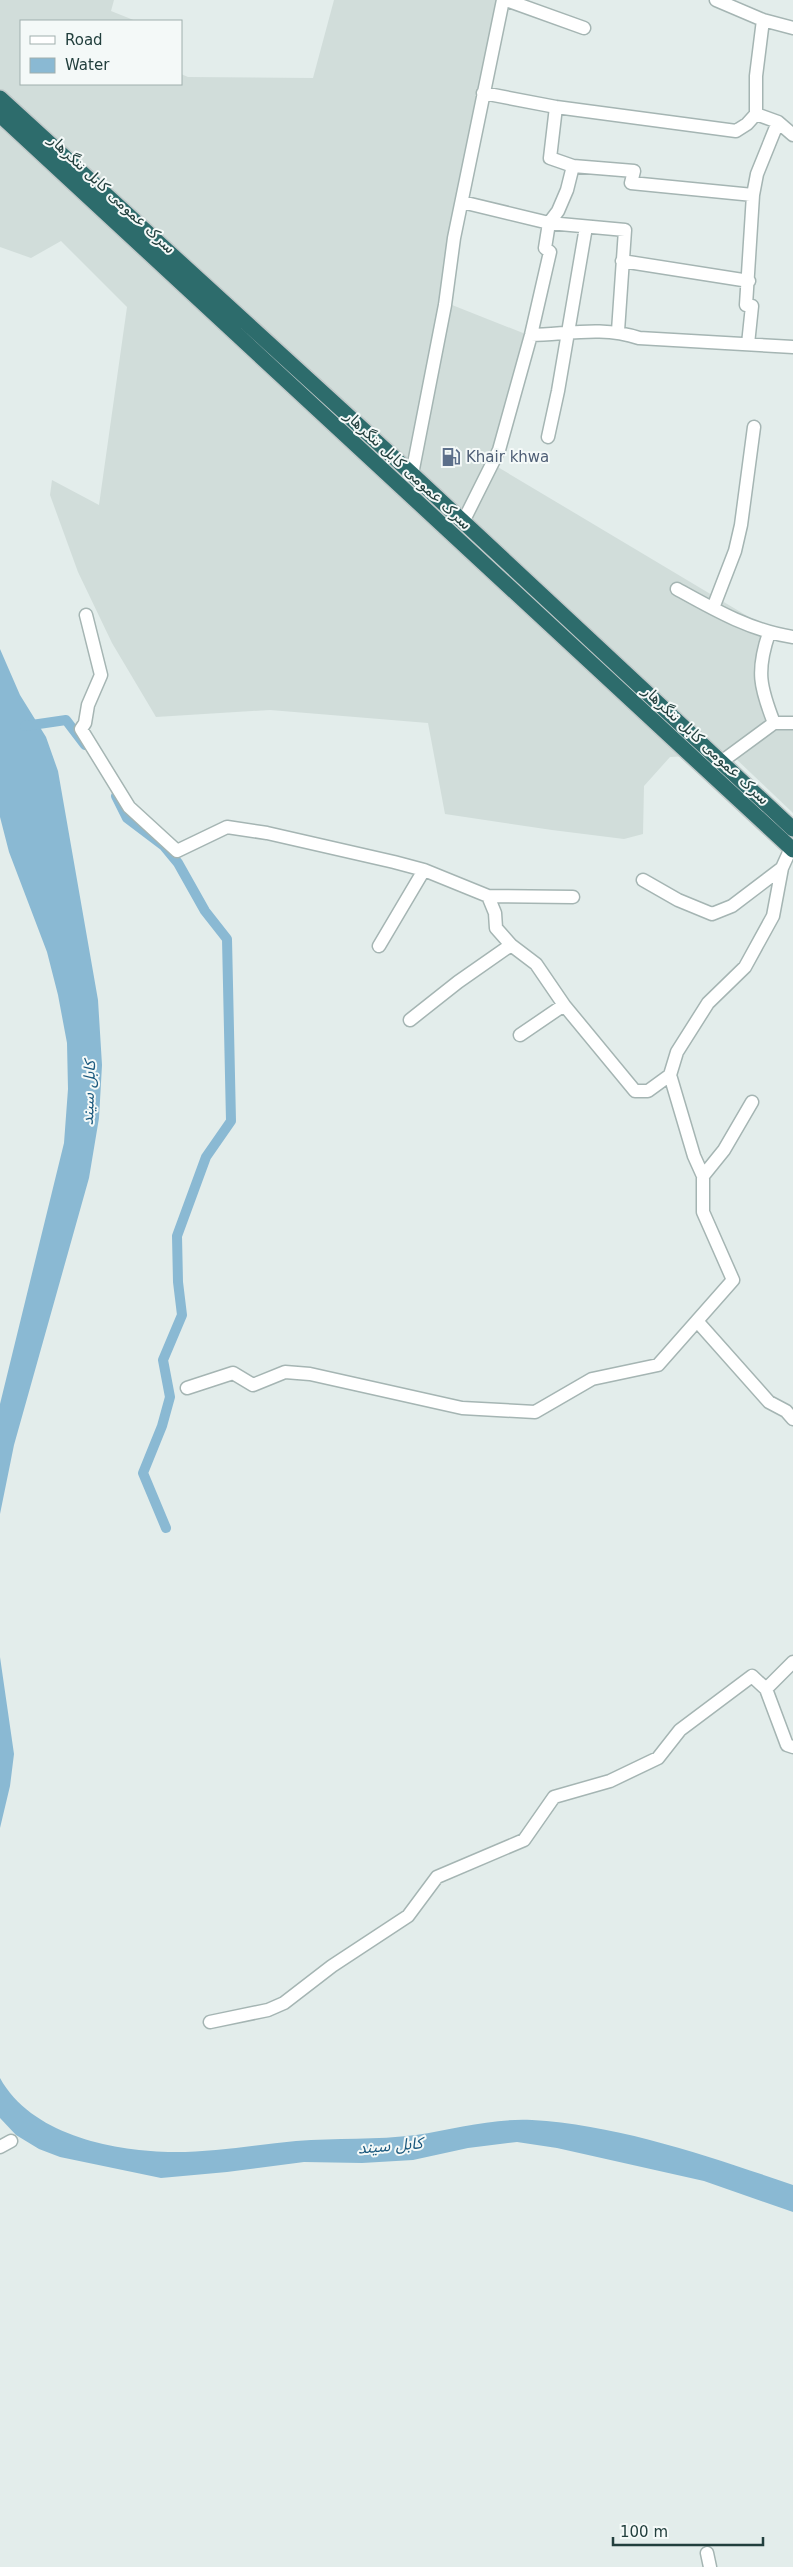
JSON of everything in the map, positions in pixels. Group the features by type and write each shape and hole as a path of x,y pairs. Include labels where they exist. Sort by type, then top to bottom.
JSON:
{"highway":[{"name":"سرک عمومی کابل ننگرهار","path":"0,98 412,474 793,829"},
{"name":"سرک عمومی کابل ننگرهار","path":"0,115 792,849"}],"street":[{"path":"412,474 445,305 454,238 504,0 584,28"},
{"path":"716,0 739,5 763,20 793,28"},
{"path":"483,93 556,107 723,130 736,130 747,124 756,114 756,76 763,20"},
{"path":"556,107 550,158 574,166 634,171 631,183 753,195"},
{"path":"756,114 778,122 793,135"},
{"path":"748,344 752,306 746,305 753,195 757,174 778,122"},
{"path":"464,522 499,450 531,335 550,252 545,248 549,223 558,211 568,190 574,166"},
{"path":"462,202 549,223 624,230 618,332"},
{"path":"548,437 586,227"},
{"path":"622,261 749,281"},
{"path":"531,335 568,334 599,330 618,332 639,338 793,347"},
{"path":"712,608 735,551 739,534 754,427"},
{"path":"676,589 712,608 769,633 793,637"},
{"path":"86,615 101,676 88,705 86,723 81,729 129,807 177,852 227,826 267,833 424,870 488,896 573,897"},
{"path":"769,633 763,650 760,686 774,722"},
{"path":"721,762 774,722 793,723"},
{"path":"187,1388 233,1373 253,1385 285,1372 310,1374 462,1408 535,1412 592,1379 658,1365 733,1280 703,1212 703,1176 670,1075 677,1052 708,1003 746,967 773,916 782,868 792,849"},
{"path":"643,880 678,900 712,914 732,906 782,868"},
{"path":"379,946 424,870"},
{"path":"488,896 495,913 496,928 511,946 536,964 564,1005 635,1091 648,1091 670,1075"},
{"path":"410,1020 458,982 511,946"},
{"path":"520,1035 564,1005"},
{"path":"703,1176 724,1150 752,1102"},
{"path":"698,1321 769,1402 786,1411 793,1419"},
{"path":"766,1689 793,1662"},
{"path":"210,2022 268,2010 284,2003 332,1966 408,1916 437,1877 524,1840 554,1797 610,1781 658,1758 680,1730 752,1676 766,1689 787,1746 793,1747"},
{"path":"707,2552 710,2567"}],"shaded area":[{"path":"0,0 114,0 111,11 134,20 20,20 20,85 182,85 182,74 188,77 313,78 334,0 508,0 442,301 528,335 496,466 764,626 757,687 776,720 793,726 793,813 731,754 670,757 644,786 643,834 624,839 445,814 428,723 270,710 156,717 112,643 78,572 50,495 52,480 99,505 127,307 61,241 31,258 0,247"}],"water":[{"name":"کابل سيند","path":"0,649 20,695 46,737 58,771 98,1000 102,1065 99,1118 89,1178 14,1445 0,1514 0,1404 64,1143 68,1089 67,1043 58,995 47,952 9,852 0,817"},
{"path":"0,1657 14,1754 10,1786 0,1828"},
{"name":"کابل سيند","path":"0,2078 14,2097 31,2113 51,2125 97,2142 145,2151 200,2151 296,2141 401,2137 488,2122 517,2120 565,2123 598,2128 697,2153 793,2185 793,2212 704,2181 557,2148 517,2142 468,2148 413,2160 362,2163 304,2162 161,2178 60,2157 39,2149 16,2135 0,2118"}],"waterway":[{"path":"25,726 66,720 85,745"},
{"path":"116,796 127,818 164,846 178,863 205,911 227,939 231,1121 206,1157 177,1236 178,1282 182,1315 163,1360 170,1397 162,1426 143,1473 166,1528"}],"place":[{"name":"Khair khwa","path":"451,457"}]}
